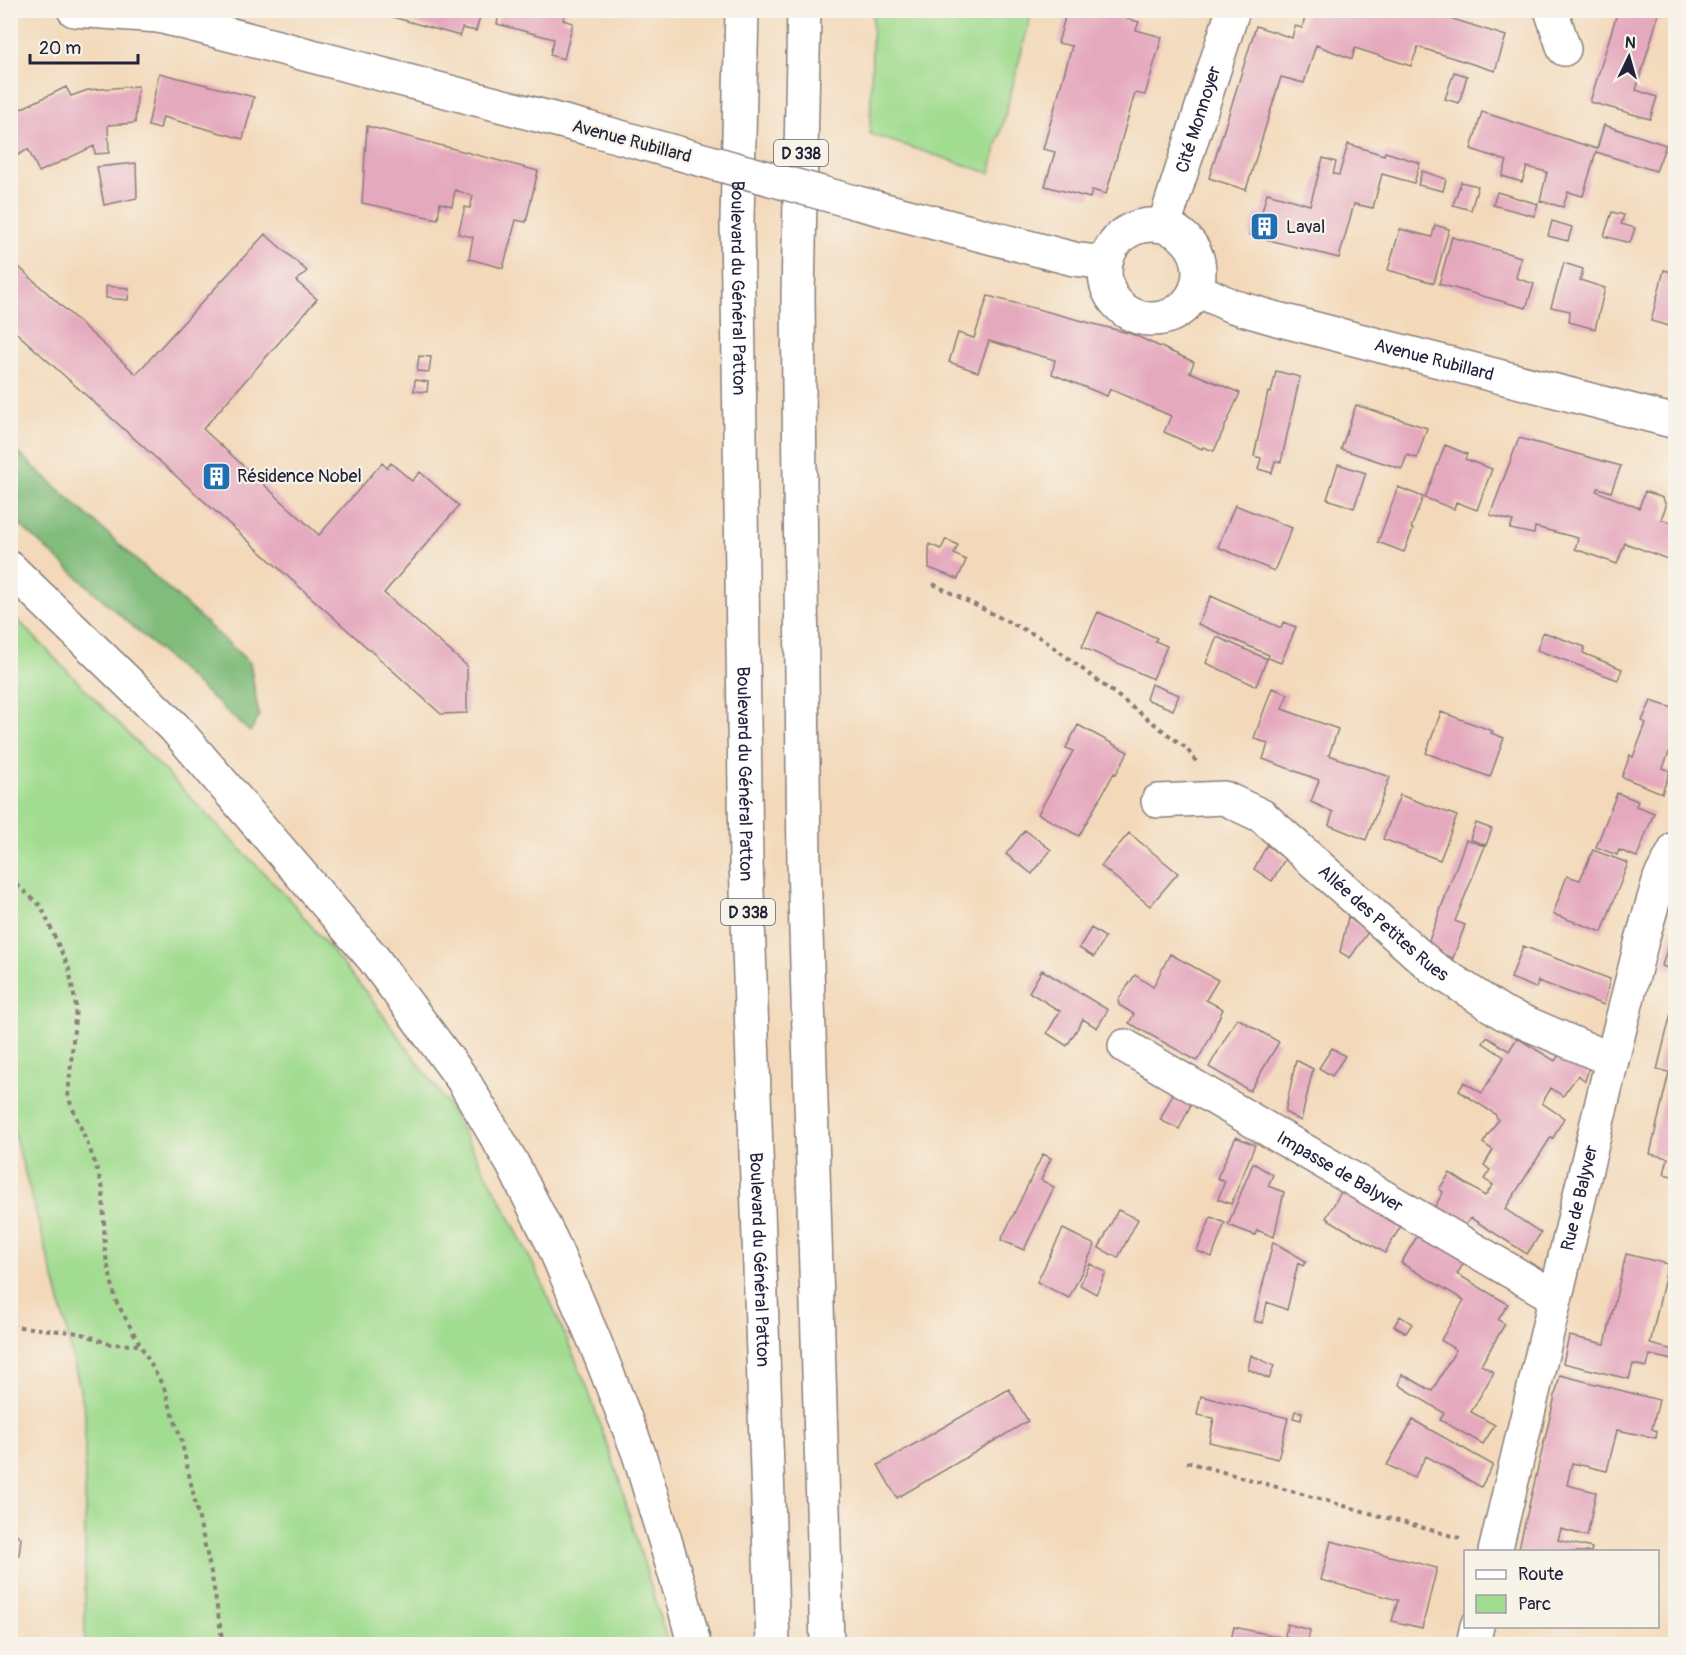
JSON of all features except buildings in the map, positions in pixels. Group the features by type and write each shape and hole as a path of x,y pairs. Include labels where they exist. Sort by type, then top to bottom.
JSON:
{"main road":[{"name":"Avenue Rubillard","path":"74,10 153,13 591,129 974,234 1074,259 1105,263"},
{"name":"Boulevard du Général Patton","path":"741,10 736,220 746,861 773,1644"},
{"name":"D 338","path":"804,10 798,295 804,863 827,1644"},
{"name":"Cité Monnoyer","path":"1164,226 1233,10"},
{"path":"1551,10 1564,49"},
{"path":"1149,225 1164,226 1179,233 1190,244 1197,258 1199,273 1196,289 1188,302 1176,312 1162,318 1146,319 1131,314 1118,305 1109,293 1105,278 1105,263 1111,248 1120,236 1134,228 1149,225"},
{"name":"Avenue Rubillard","path":"1196,289 1232,306 1277,319 1676,422"},
{"path":"10,568 174,727 373,958 463,1080 512,1163 556,1252 595,1341 639,1454 694,1644"},
{"path":"10,585 174,727"},
{"name":"Allée des Petites Rues","path":"1158,801 1224,798 1262,816 1432,967 1503,1014 1612,1060"},
{"name":"Rue de Balyver","path":"1495,1550 1612,1060 1660,878 1676,848"},
{"name":"Impasse de Balyver","path":"1125,1046 1555,1297"},
{"path":"1473,1644 1477,1628"}],"path":[{"path":"933,584 1042,639 1186,748 1224,798"},
{"path":"10,879 41,906 69,969 76,1007 68,1097 93,1157 103,1189 105,1253 116,1301 138,1345 164,1388 181,1439 212,1577 223,1644"},
{"path":"10,1326 80,1333 110,1344 138,1345"},
{"path":"1187,1462 1495,1550"}],"green space":[{"path":"873,11 1032,11 990,173 870,134"},
{"path":"11,446 250,663 259,716 250,732 11,517"},
{"path":"10,612 289,899 369,996 443,1097 494,1187 540,1278 586,1384 617,1473 668,1644 85,1644 85,1412 59,1297 11,1122"}],"place":[{"name":"Laval","path":"1265,227"},
{"name":"Résidence Nobel","path":"216,476"}]}
